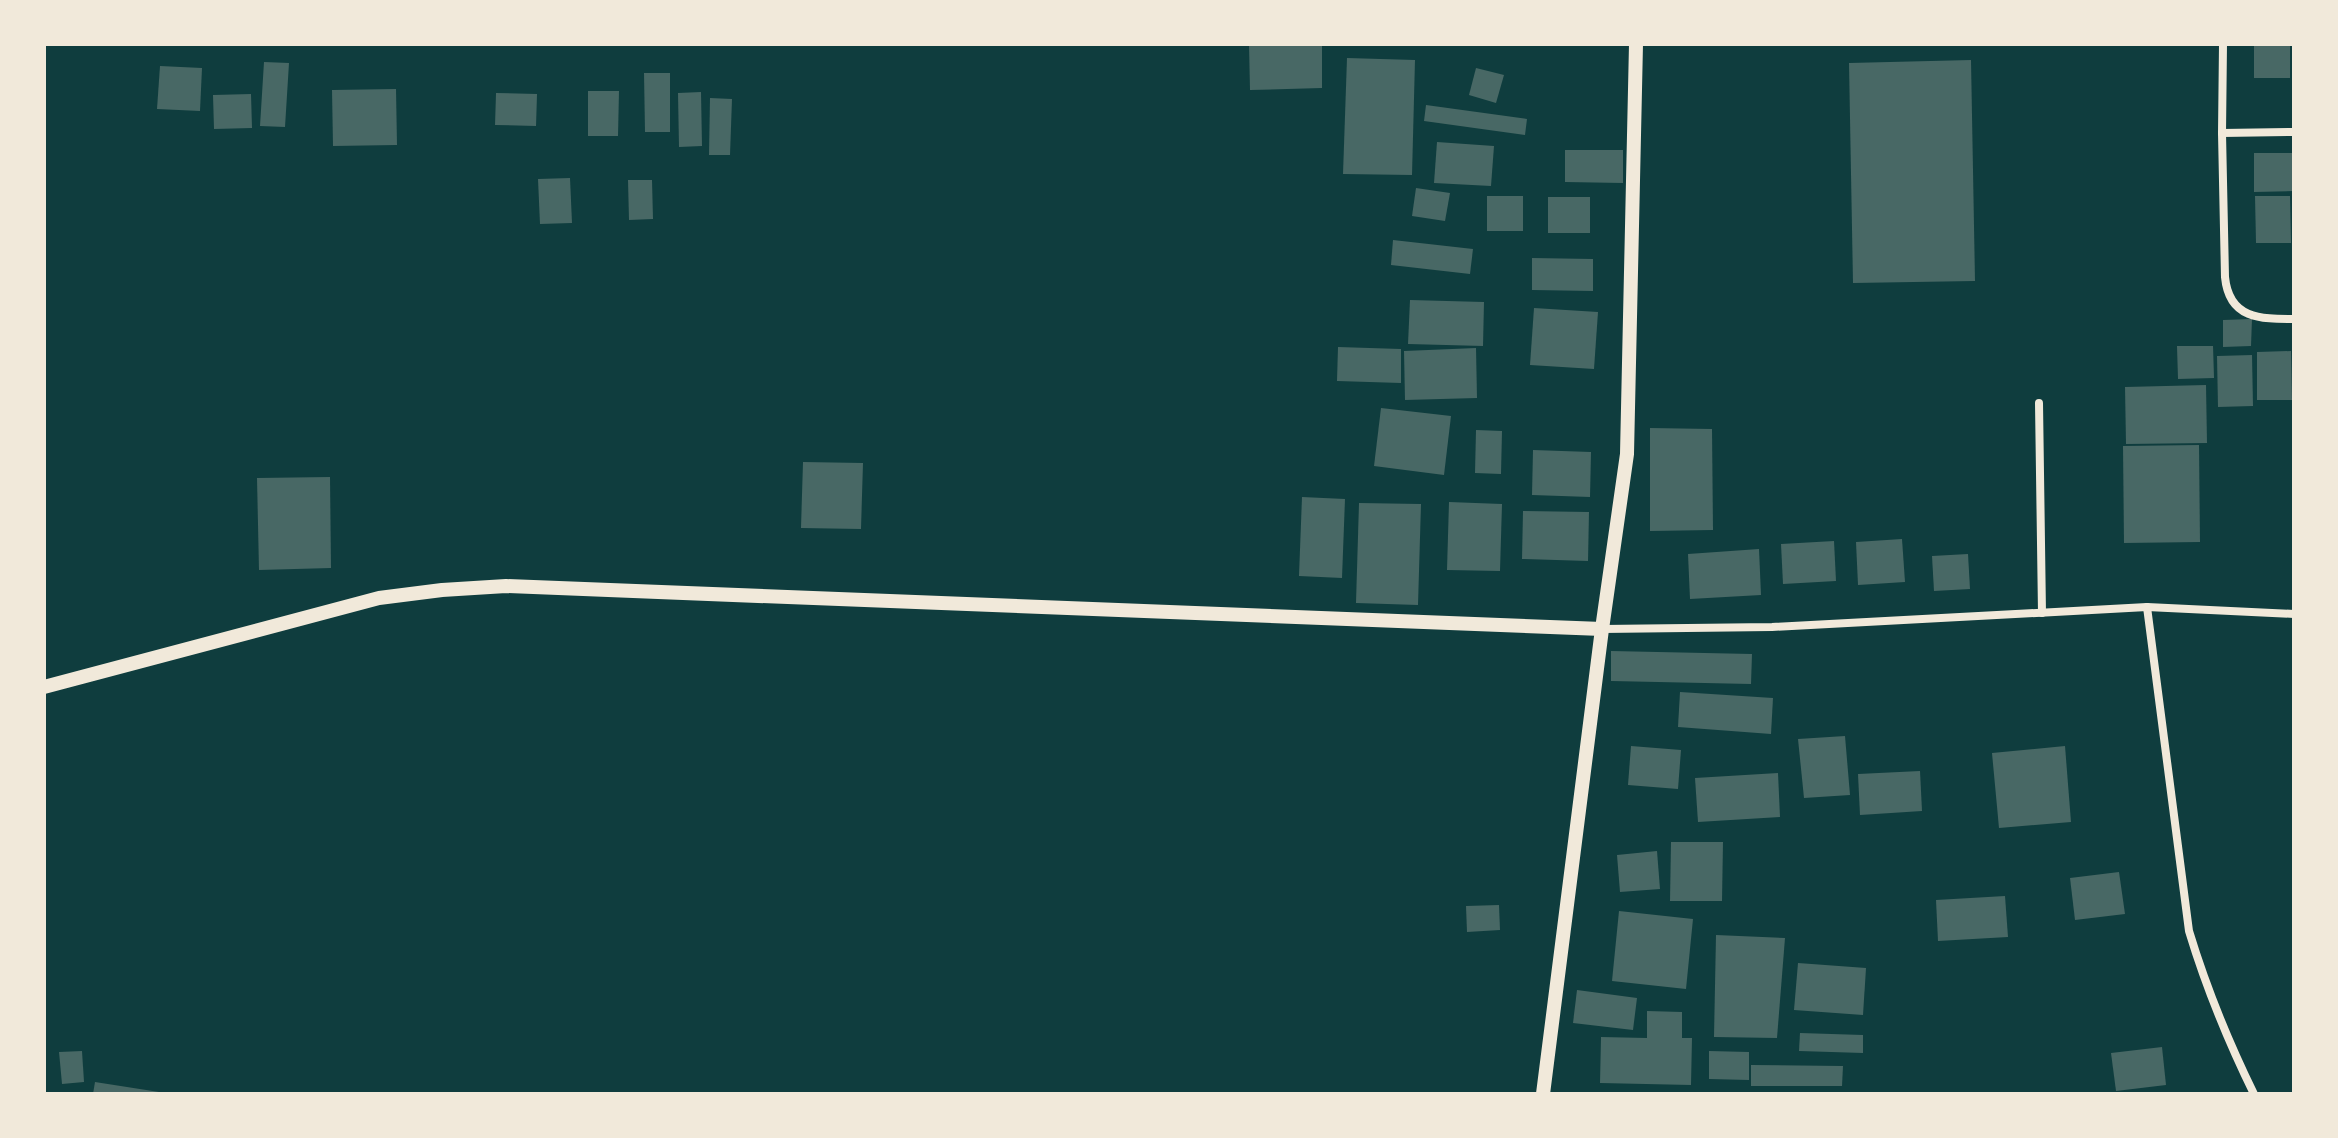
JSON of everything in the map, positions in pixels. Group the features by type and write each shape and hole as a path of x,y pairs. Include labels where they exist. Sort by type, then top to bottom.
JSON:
{"street":[{"path":"1543,1094 1627,454 1636,44"},
{"path":"2223,44 2222,133 2227,291 2245,313 2259,319 2294,319"},
{"path":"2222,133 2294,132"},
{"path":"2039,403 2042,613"},
{"path":"44,687 379,598 506,586 1602,629 1772,627 2147,607 2294,614"},
{"path":"2147,607 2189,931 2227,1038 2254,1094"}],"building":[{"path":"1249,44 1322,44 1322,88 1250,90"},
{"path":"2254,44 2290,44 2290,78 2254,78"},
{"path":"1347,58 1415,60 1412,175 1343,174"},
{"path":"1971,60 1975,281 1853,283 1849,63"},
{"path":"264,62 289,63 285,127 260,126"},
{"path":"160,66 202,68 200,111 157,109"},
{"path":"1476,68 1504,75 1496,103 1469,95"},
{"path":"644,73 670,73 670,132 645,132"},
{"path":"396,89 397,145 333,146 332,90"},
{"path":"588,91 619,91 618,136 588,136"},
{"path":"701,92 702,146 679,147 678,93"},
{"path":"496,93 537,94 536,126 495,125"},
{"path":"251,94 252,128 214,129 213,95"},
{"path":"710,98 732,99 730,155 709,155"},
{"path":"1426,105 1527,119 1525,135 1424,121"},
{"path":"1437,142 1494,146 1491,186 1434,183"},
{"path":"1565,150 1623,150 1623,183 1565,182"},
{"path":"2254,153 2294,153 2294,191 2254,192"},
{"path":"570,178 572,223 540,224 538,179"},
{"path":"628,180 652,180 653,219 629,220"},
{"path":"1416,188 1450,193 1445,221 1412,216"},
{"path":"1487,196 1523,196 1523,231 1487,231"},
{"path":"2255,196 2290,196 2291,243 2256,243"},
{"path":"1548,197 1590,197 1590,233 1548,233"},
{"path":"1393,240 1473,249 1470,274 1391,265"},
{"path":"1532,258 1593,259 1593,291 1532,290"},
{"path":"1410,300 1484,302 1483,346 1408,344"},
{"path":"1534,308 1598,312 1594,369 1530,365"},
{"path":"2252,319 2251,346 2223,347 2223,320"},
{"path":"2177,346 2213,346 2214,378 2178,379"},
{"path":"1338,347 1401,349 1401,383 1337,381"},
{"path":"1476,348 1477,398 1405,400 1404,351"},
{"path":"2291,351 2292,400 2257,400 2257,352"},
{"path":"2252,355 2253,406 2218,407 2217,356"},
{"path":"2206,385 2207,443 2126,444 2125,387"},
{"path":"1381,408 1451,416 1444,475 1374,466"},
{"path":"1650,428 1712,429 1713,530 1650,531"},
{"path":"1476,430 1502,431 1501,474 1475,473"},
{"path":"2199,445 2200,542 2124,543 2123,446"},
{"path":"1533,450 1591,452 1590,497 1532,495"},
{"path":"803,462 863,463 861,529 801,528"},
{"path":"330,477 331,568 259,570 257,478"},
{"path":"1302,497 1345,499 1342,578 1299,576"},
{"path":"1449,502 1502,504 1500,571 1447,570"},
{"path":"1359,503 1421,504 1418,605 1356,603"},
{"path":"1523,511 1589,512 1588,561 1522,559"},
{"path":"1902,539 1905,582 1858,585 1856,542"},
{"path":"1834,541 1836,581 1783,584 1781,544"},
{"path":"1759,549 1761,595 1690,599 1688,554"},
{"path":"1968,554 1970,589 1934,591 1932,556"},
{"path":"1611,651 1752,654 1751,684 1611,681"},
{"path":"1680,692 1773,698 1771,734 1678,727"},
{"path":"1845,736 1850,795 1804,798 1798,739"},
{"path":"1631,746 1681,750 1678,789 1628,785"},
{"path":"2065,746 2071,822 1999,828 1992,753"},
{"path":"1920,771 1922,811 1860,815 1858,774"},
{"path":"1778,773 1780,817 1698,822 1695,778"},
{"path":"1671,842 1723,842 1722,901 1670,901"},
{"path":"1657,851 1660,889 1620,892 1617,855"},
{"path":"2119,872 2125,914 2075,920 2070,878"},
{"path":"2005,896 2008,937 1938,941 1936,900"},
{"path":"1499,905 1500,930 1467,932 1466,906"},
{"path":"1619,911 1693,919 1686,989 1612,981"},
{"path":"1716,935 1785,938 1777,1038 1714,1037"},
{"path":"1798,963 1866,968 1863,1015 1794,1010"},
{"path":"1577,990 1637,998 1633,1030 1573,1023"},
{"path":"1647,1011 1682,1012 1682,1038 1692,1038 1691,1085 1600,1083 1601,1037 1647,1038"},
{"path":"1800,1033 1863,1035 1863,1053 1799,1051"},
{"path":"2162,1047 2166,1085 2116,1091 2111,1053"},
{"path":"82,1051 84,1082 62,1084 59,1052"},
{"path":"1709,1051 1749,1052 1749,1080 1709,1079"},
{"path":"1751,1065 1843,1066 1842,1086 1751,1086"},
{"path":"95,1082 159,1092 159,1094 93,1094"}]}
